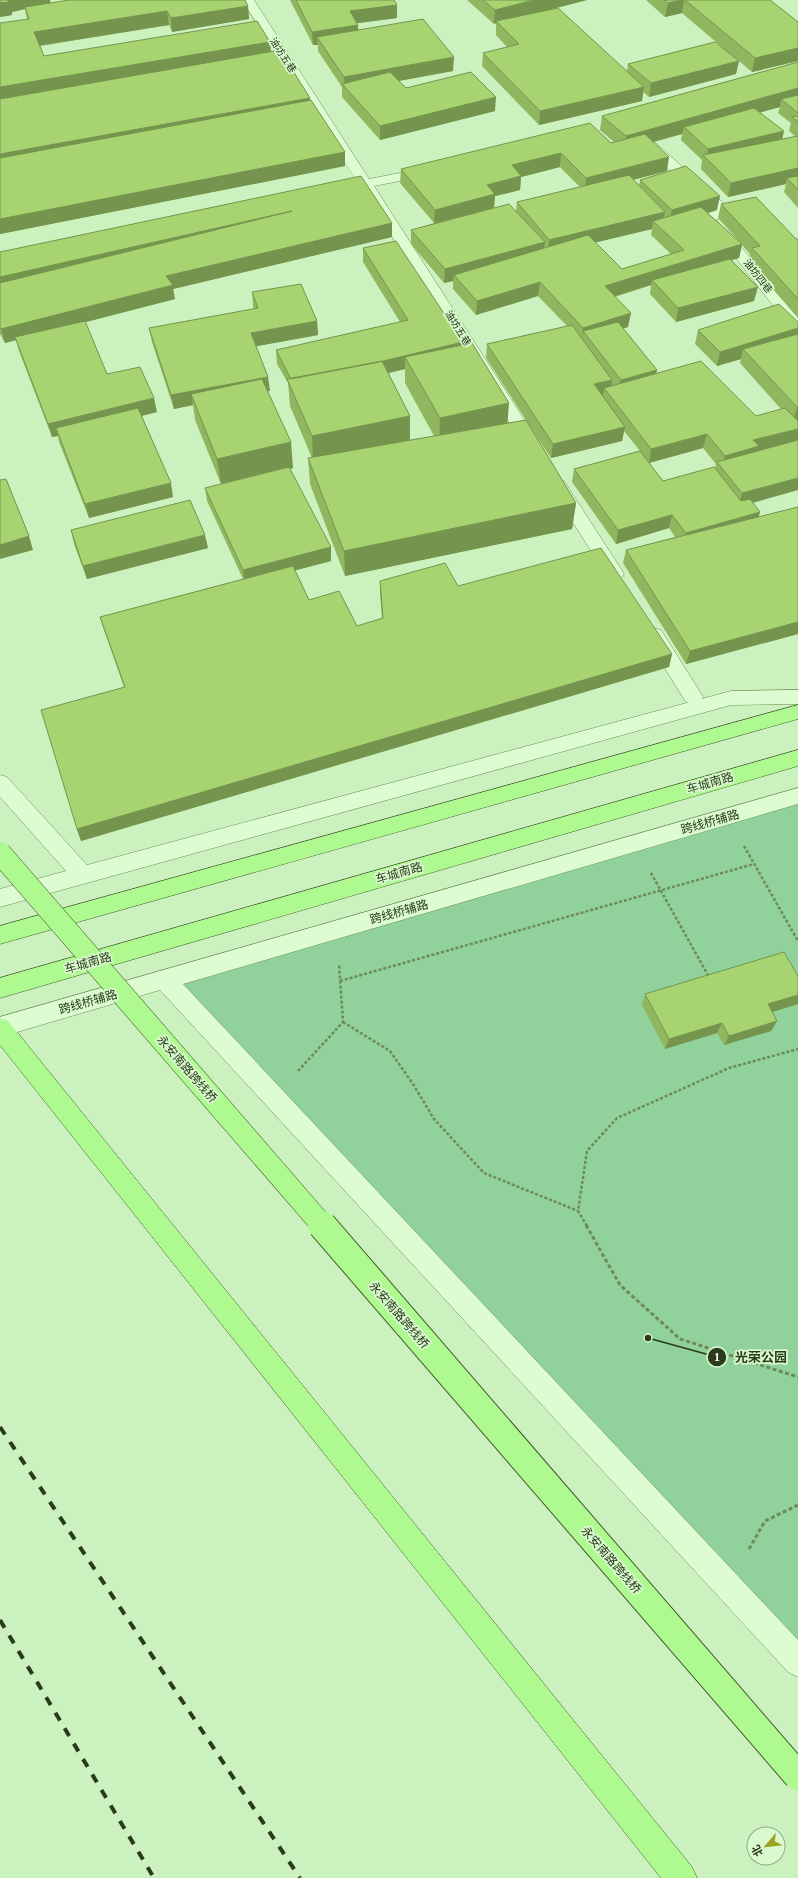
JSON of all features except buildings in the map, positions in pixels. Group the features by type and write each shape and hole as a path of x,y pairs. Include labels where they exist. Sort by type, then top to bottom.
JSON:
{"main road":[{"path":"0,935 798,712"},
{"name":"车城南路","path":"0,988 798,758"},
{"name":"永安南路跨线桥","path":"0,853 798,1776"},
{"path":"0,1028 681,1878"}],"street":[{"name":"油坊五巷","path":"248,0 540,457"},
{"name":"油坊四巷","path":"635,132 724,212 706,218 744,259 798,328"},
{"path":"343,188 440,168"},
{"path":"549,470 621,584"},
{"path":"646,624 693,697"},
{"path":"0,898 731,698 798,697"},
{"path":"0,783 82,875"},
{"name":"跨线桥辅路","path":"0,1028 798,796"},
{"path":"165,980 798,1662"}],"path":[{"path":"727,817 798,941"},
{"path":"635,843 712,983"},
{"path":"340,981 754,864"},
{"path":"267,1090 302,1068 343,1022 339,964 322,934"},
{"path":"343,1022 390,1051 413,1084 434,1119 484,1173 578,1211"},
{"path":"798,1049 729,1068 617,1118 587,1151 578,1211 620,1285 680,1339 798,1377"},
{"path":"727,1586 765,1521 798,1506"}],"green space":[{"path":"798,796 798,1662 165,980"}],"railway":[{"path":"0,1427 300,1878"},
{"path":"0,1620 154,1878"}],"place":[{"name":"光荣公园","path":"648,1338"}]}
